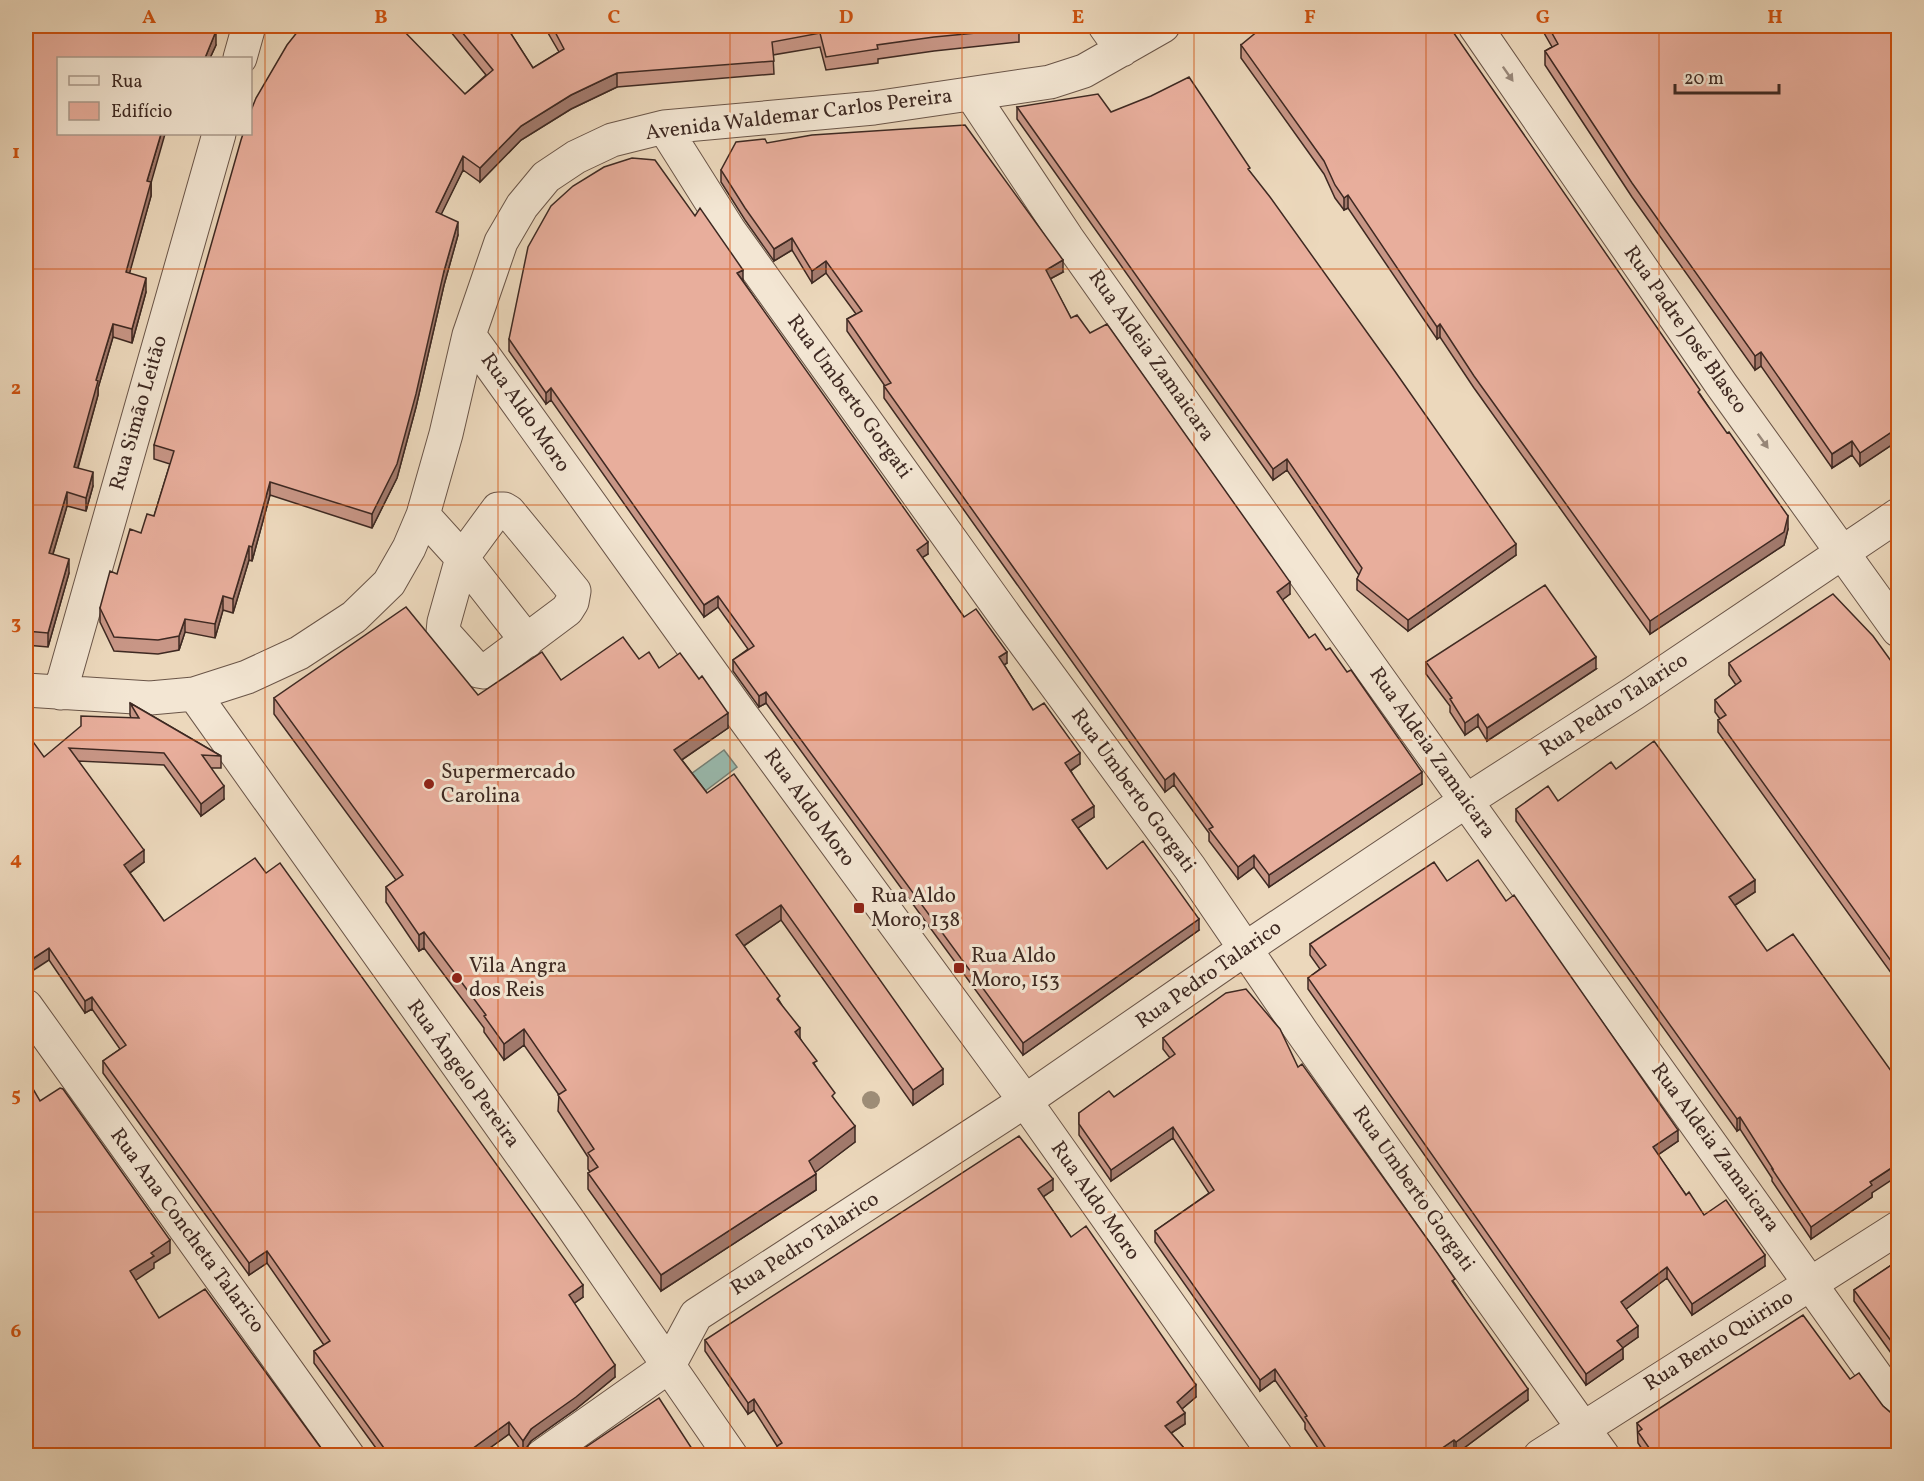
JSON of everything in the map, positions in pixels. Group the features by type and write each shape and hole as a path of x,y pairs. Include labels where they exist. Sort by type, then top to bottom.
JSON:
{"street":[{"path":"240,57 249,26"},
{"name":"Avenida Waldemar Carlos Pereira","path":"26,690 150,698 194,694 247,677 299,653 354,617 389,582 409,548 423,515 470,335 501,242 522,206 546,177 576,157 612,140 664,127 874,108 1050,82 1084,71 1114,38 1163,26"},
{"name":"Rua Padre José Blasco","path":"1475,26 1721,384 1899,630"},
{"name":"Rua Aldeia Zamaicara","path":"972,95 1068,238 1466,801 1899,1407"},
{"name":"Rua Umberto Gorgati","path":"664,127 729,230 1001,610 1190,868 1468,1267 1604,1455"},
{"name":"Rua Simão Leitão","path":"60,693 219,135"},
{"name":"Rua Aldo Moro","path":"470,335 754,733 1025,1101 1276,1455"},
{"path":"498,509 504,509 509,512 574,591 572,602 567,610 527,641 484,672 478,671 443,632 462,558 498,509"},
{"name":"Rua Pedro Talarico","path":"542,1455 668,1367 696,1315 1025,1101 1466,801 1634,693 1899,514"},
{"path":"423,515 462,558 527,641"},
{"name":"Rua Ângelo Pereira","path":"194,694 568,1220 731,1455"},
{"name":"Rua Ana Concheta Talarico","path":"26,1006 348,1455"},
{"name":"Rua Bento Quirino","path":"1540,1455 1899,1228"}],"water":[{"path":"724,750 737,767 704,792 691,774"}],"building":[{"path":"26,26 196,26 216,31 205,57 57,57 57,135 161,135 147,181 151,182 126,272 146,278 132,329 113,324 96,380 98,381 74,467 93,472 86,498 67,492 49,553 69,559 48,633 26,631 26,53 33,30"},
{"path":"302,26 399,26 465,94 493,70 457,26 506,26 533,68 564,49 552,26 1019,26 1019,29 877,45 878,49 826,57 820,33 772,42 774,61 617,73 571,95 521,126 480,168 463,156 436,212 458,222 444,271 416,394 397,464 372,514 270,482 252,547 249,546 233,599 223,596 215,624 185,619 179,636 158,640 114,637 100,608 110,571 117,574 130,529 141,533 147,514 154,516 174,451 154,445 241,140 243,135 252,135 252,108 287,45"},
{"path":"1264,26 1449,26 1700,390 1698,392 1788,516 1784,532 1650,621 1474,376 1440,324 1437,327 1348,195 1344,198 1324,161 1241,45"},
{"path":"1548,26 1899,26 1899,427 1860,453 1852,441 1832,454 1761,352 1755,356 1632,183 1545,51 1558,44"},
{"path":"1189,77 1250,168 1248,169 1394,370 1516,544 1408,620 1357,579 1362,568 1287,459 1273,469 1017,107 1098,94 1111,112"},
{"path":"965,125 1063,260 1046,270 1071,318 1077,315 1090,333 1107,324 1290,582 1277,592 1309,638 1315,634 1326,650 1330,648 1347,672 1351,670 1422,772 1269,875 1254,855 1238,867 1209,829 1213,827 1174,773 1165,780 884,386 891,383 847,319 862,311 826,261 812,271 792,238 774,249 721,170 736,142 765,139 767,143 812,135"},
{"path":"632,158 655,160 695,216 700,208 743,270 737,273 928,542 917,550 964,617 976,609 1007,652 999,657 1033,710 1044,703 1080,753 1065,763 1094,806 1072,820 1107,869 1143,841 1199,919 1023,1043 766,692 759,696 733,660 754,646 718,596 704,605 551,388 546,393 509,339 528,247 551,206 573,186 604,167"},
{"path":"1545,585 1596,657 1487,728 1478,714 1465,723 1450,699 1452,698 1426,662"},
{"path":"1833,594 1873,636 1899,672 1899,972 1718,720 1726,715 1715,700 1741,681 1729,663"},
{"path":"406,607 478,695 542,652 561,680 623,637 639,659 649,652 659,668 680,653 699,679 702,676 728,713 674,750 707,793 734,774 943,1069 913,1090 781,905 736,935 780,996 777,999 800,1028 795,1032 817,1061 813,1063 835,1093 832,1096 855,1126 809,1161 816,1174 661,1275 588,1173 598,1167 588,1153 594,1149 558,1095 566,1090 524,1029 504,1044 484,1016 486,1015 424,932 419,935 386,887 403,875 274,698"},
{"path":"130,703 221,756 202,755 224,786 201,804 164,753 69,748 144,850 124,865 164,921 255,858 266,873 280,863 583,1285 569,1295 615,1365 576,1397 531,1429 523,1441 509,1422 466,1455 389,1455 314,1351 330,1341 267,1251 249,1263 103,1061 126,1045 92,997 85,1001 49,948 26,963 26,732 44,757 81,726 81,716 139,718"},
{"path":"1654,741 1755,880 1729,897 1767,951 1793,934 1899,1082 1899,1141 1895,1144 1899,1149 1899,1163 1870,1182 1872,1185 1811,1227 1740,1117 1737,1119 1516,809 1548,786 1558,801 1611,762 1616,769"},
{"path":"1478,860 1506,901 1514,895 1678,1130 1653,1147 1686,1195 1689,1192 1704,1215 1726,1200 1765,1255 1692,1304 1667,1267 1621,1302 1638,1326 1617,1341 1623,1348 1586,1374 1308,978 1326,965 1310,944 1434,862 1447,881"},
{"path":"1246,989 1280,1029 1298,1067 1302,1064 1438,1254 1455,1279 1452,1281 1528,1389 1456,1442 1454,1440 1432,1455 1320,1455 1327,1450 1275,1369 1260,1380 1155,1231 1214,1190 1173,1127 1111,1170 1079,1124 1079,1113 1109,1091 1114,1097 1175,1054 1163,1038 1226,993"},
{"path":"26,1077 40,1101 60,1088 63,1089 170,1240 151,1253 154,1256 130,1271 159,1318 205,1289 326,1455 26,1455"},
{"path":"1019,1136 1053,1179 1038,1189 1071,1237 1086,1226 1196,1385 1177,1402 1185,1413 1165,1426 1190,1455 783,1455 777,1446 782,1443 754,1399 748,1403 705,1340"},
{"path":"1899,1260 1899,1364 1891,1353 1897,1349 1854,1290"},
{"path":"1803,1315 1850,1379 1859,1373 1883,1406 1890,1412 1899,1414 1899,1425 1893,1429 1899,1437 1899,1455 1654,1455 1638,1432 1642,1429 1637,1423"},
{"path":"659,1398 696,1455 574,1455"}],"place":[{"name":"Supermercado Carolina","path":"429,784"},
{"name":"Rua Aldo Moro, 138","path":"859,908"},
{"name":"Rua Aldo Moro, 153","path":"959,968"},
{"name":"Vila Angra dos Reis","path":"457,978"}]}
